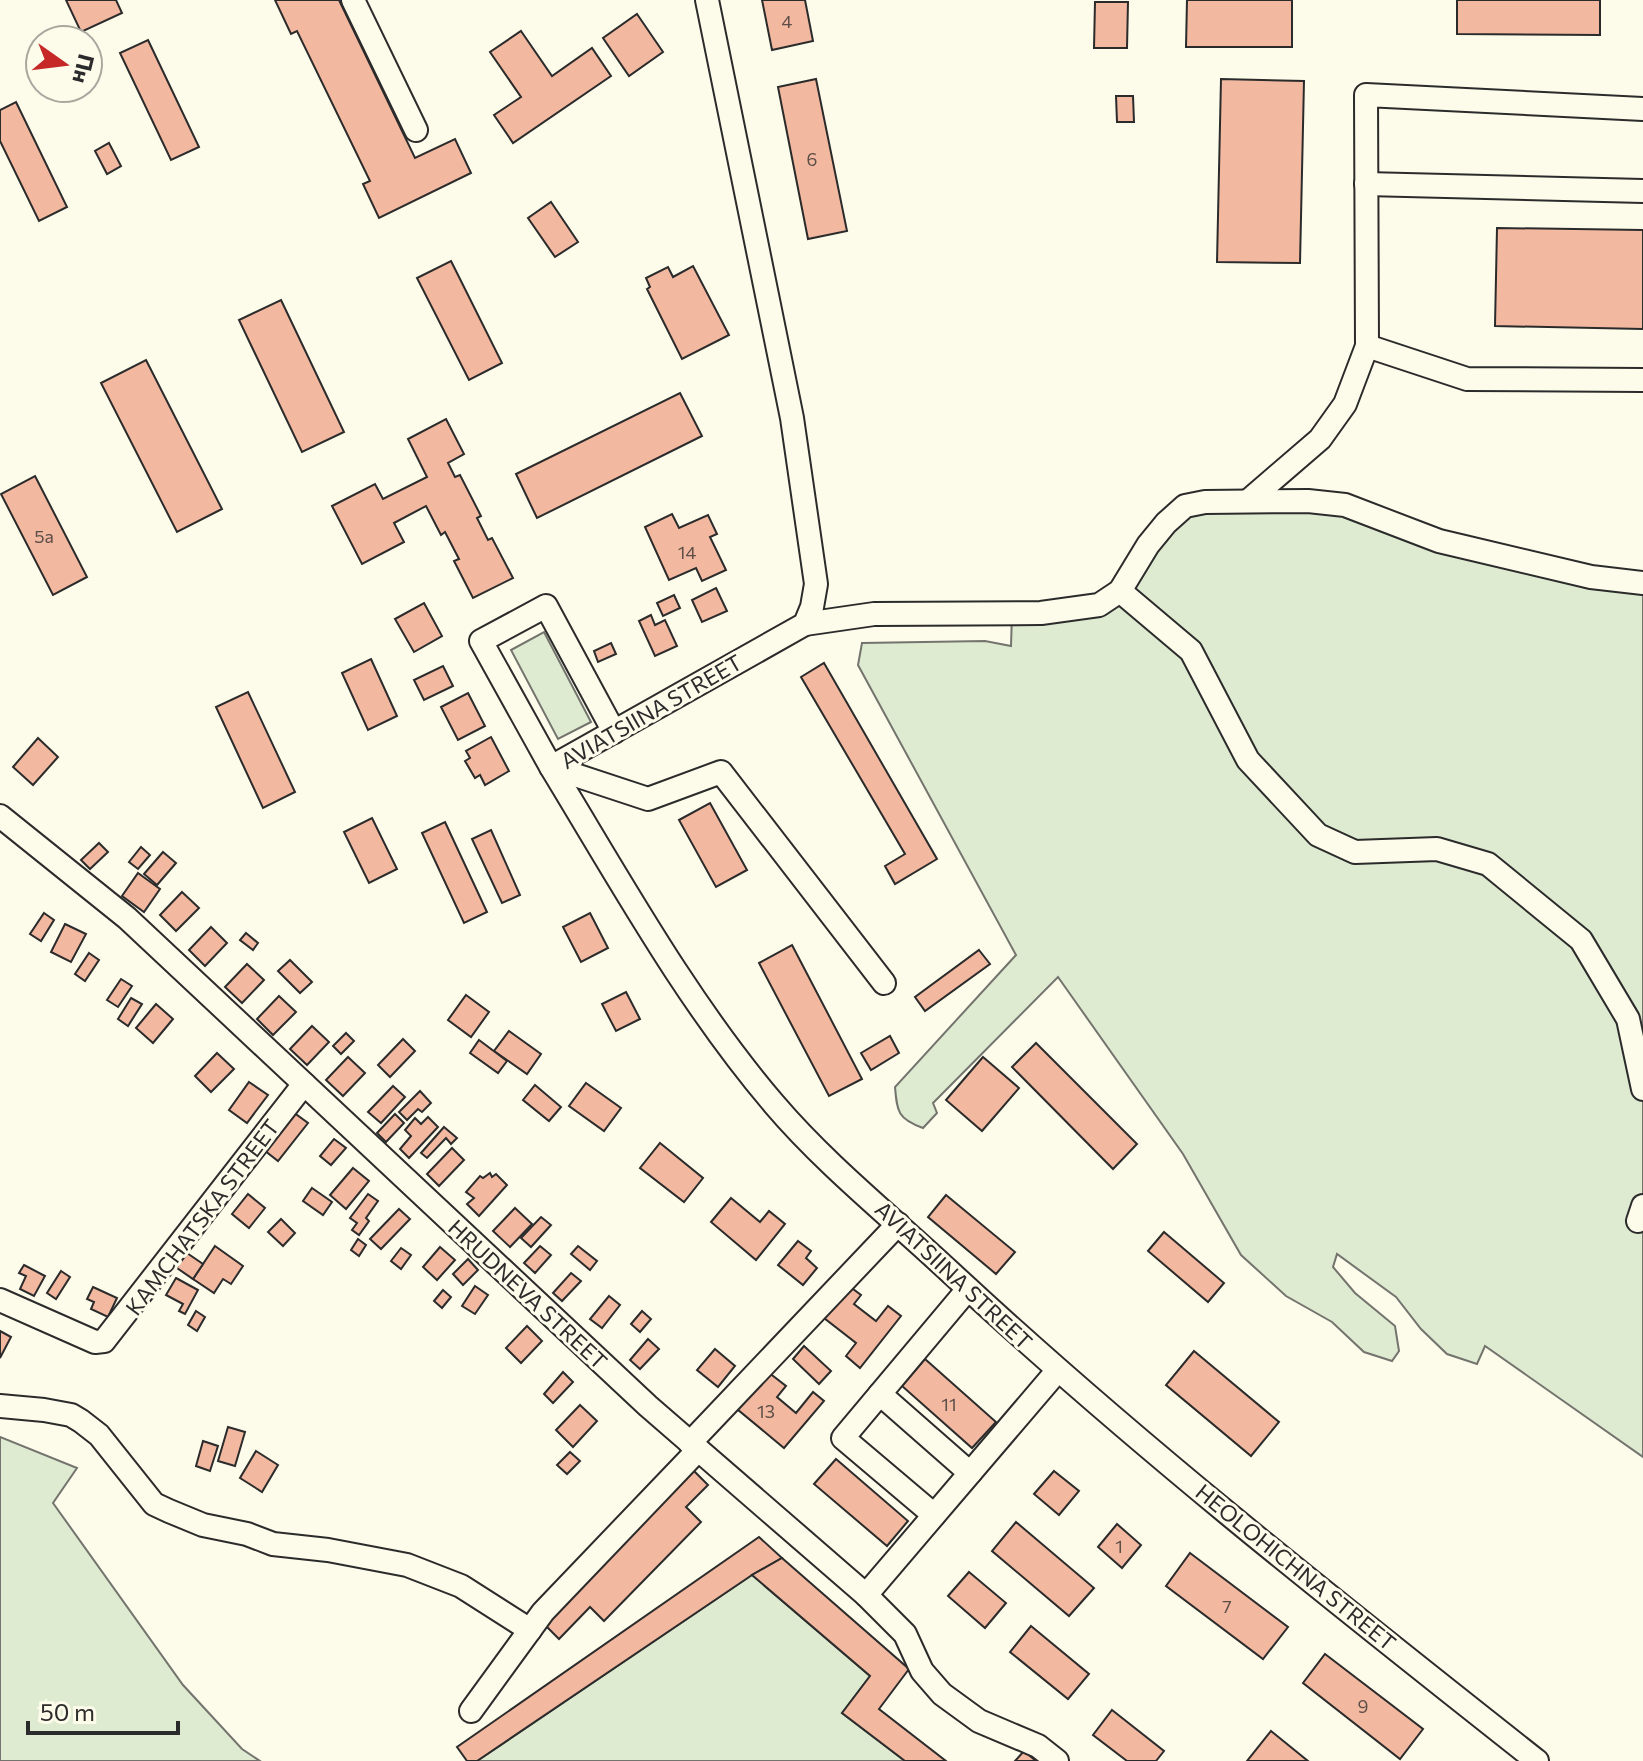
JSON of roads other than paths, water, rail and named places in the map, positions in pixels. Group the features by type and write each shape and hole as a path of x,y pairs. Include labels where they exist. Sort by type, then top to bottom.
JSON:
{"street":[{"path":"353,0 416,130"},
{"path":"707,0 792,418 816,584 805,624"},
{"path":"1248,501 1320,439 1345,404 1367,346 1366,95 1643,109"},
{"path":"1366,184 1643,191"},
{"path":"1367,346 1467,379 1643,380"},
{"path":"805,624 874,614 1041,613 1099,605 1120,591 1148,545 1166,523 1185,506 1205,502 1308,501 1345,505 1439,541 1591,577 1643,583"},
{"path":"1120,591 1191,651 1248,760 1318,835 1355,852 1437,849 1488,864 1581,940 1628,1019 1643,1089"},
{"path":"614,732 546,606 481,641 551,767 648,799 721,772 884,983"},
{"name":"AVIATSIINA STREET","path":"805,624 551,767 697,1005 775,1106 1058,1370"},
{"name":"HRUDNEVA STREET","path":"0,816 127,918 694,1446 866,1595 905,1634 922,1671 942,1694 979,1721 1038,1746 1057,1761"},
{"name":"KAMCHATSKA STREET","path":"0,1300 95,1342 104,1341 304,1084"},
{"path":"471,1711 543,1612 898,1224"},
{"path":"934,1515 843,1438 968,1289"},
{"path":"866,1595 1058,1370"},
{"name":"HEOLOHICHNA STREET","path":"1058,1370 1355,1618 1537,1761"},
{"path":"880,1394 970,1473"},
{"path":"0,1406 71,1415 81,1421 99,1435 154,1504 169,1511 203,1525 247,1534 273,1544 328,1550 407,1565 461,1586 530,1630"}]}
